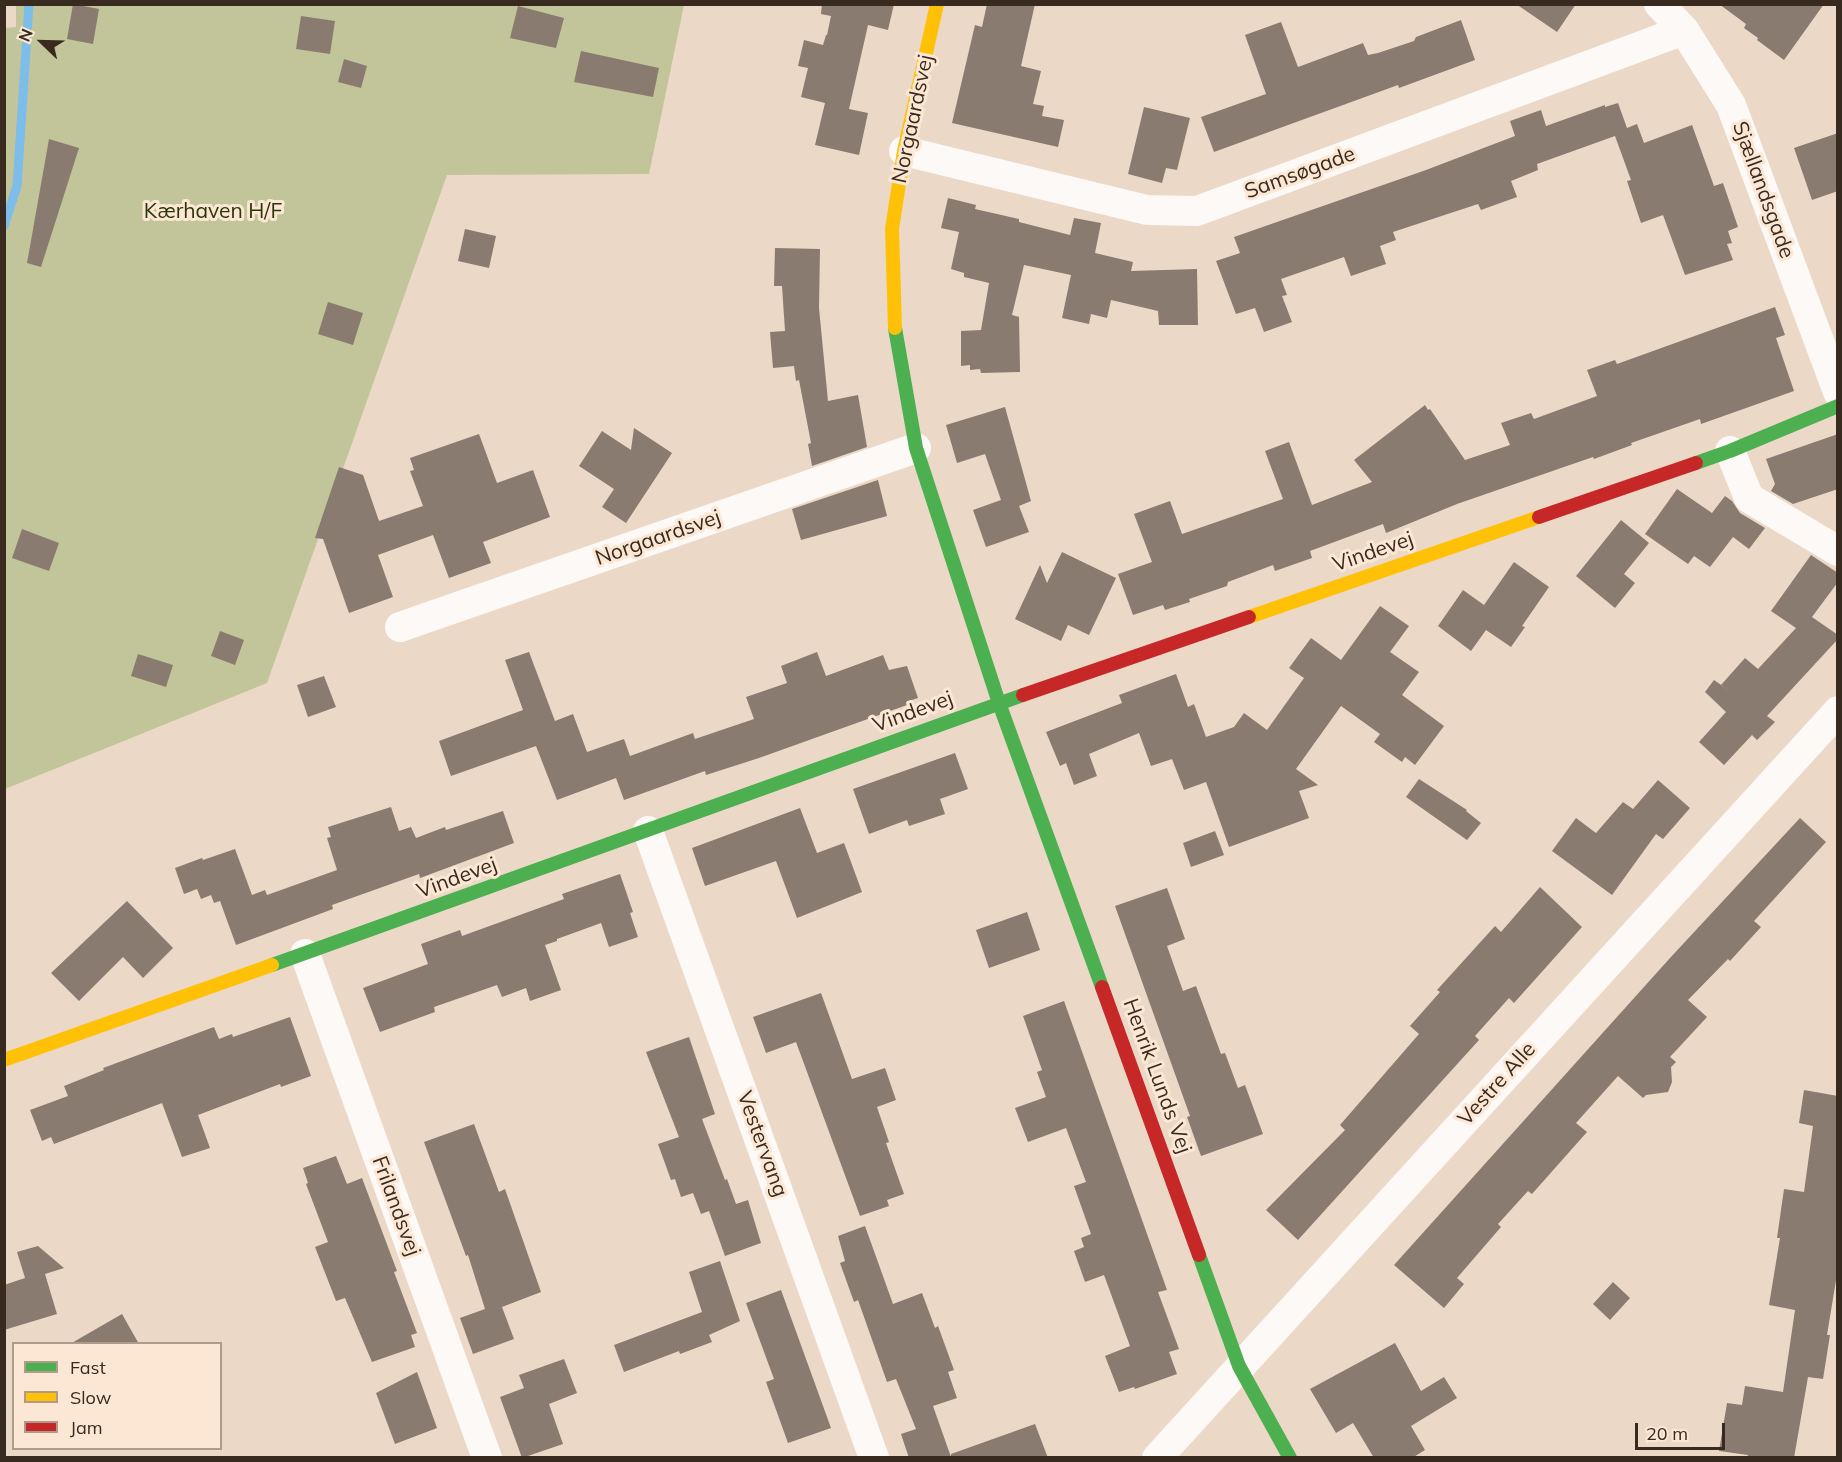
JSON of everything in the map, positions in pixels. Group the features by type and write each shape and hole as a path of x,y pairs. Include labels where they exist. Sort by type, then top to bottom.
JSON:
{"street":[{"name":"Norgaardsvej","path":"937,4 904,151 892,229 895,338 916,448 999,703"},
{"name":"Sjællandsgade","path":"1659,4 1684,30 1731,105 1838,392"},
{"name":"Samsøgade","path":"904,151 1147,210 1197,211 1684,30"},
{"name":"Vindevej","path":"4,1059 305,954 999,703 1730,451 1838,406"},
{"name":"Norgaardsvej","path":"400,627 916,448"},
{"path":"1730,451 1749,498 1838,551"},
{"name":"Henrik Lunds Vej","path":"999,703 1239,1366 1290,1458"},
{"name":"Vestre Alle","path":"1157,1458 1838,711"},
{"name":"Vestervang","path":"648,831 874,1458"},
{"name":"Frilandsvej","path":"305,954 487,1458"}],"green space":[{"name":"Kærhaven H/F","path":"16,5 684,5 649,174 447,175 267,683 5,789 4,28 16,27"}],"building":[{"path":"73,4 99,9 93,44 67,39"},
{"path":"822,4 894,4 888,30 868,25 849,109 868,113 859,155 815,145 825,103 801,97 808,68 798,66 804,40 823,45 827,35 831,16 821,14"},
{"path":"987,4 1035,4 1021,66 1041,71 1033,104 1044,106 1042,116 1064,120 1058,147 952,123 975,25 982,27"},
{"path":"1516,4 1576,4 1557,32"},
{"path":"1719,4 1824,4 1784,60 1744,28 1746,24"},
{"path":"518,6 564,18 556,48 510,38"},
{"path":"301,16 335,21 330,54 296,49"},
{"path":"1461,20 1475,60 1399,88 1398,85 1214,152 1201,117 1266,94 1245,35 1281,22 1298,67 1363,43 1368,55 1378,53 1414,41 1416,37"},
{"path":"581,51 659,68 653,97 574,82"},
{"path":"344,59 367,66 361,88 338,82"},
{"path":"1618,103 1627,128 1637,124 1644,143 1692,125 1714,186 1723,183 1738,227 1728,231 1732,243 1727,244 1733,260 1685,275 1663,215 1641,223 1627,181 1631,180 1615,136 1537,164 1538,170 1511,181 1517,197 1481,210 1478,204 1393,232 1396,240 1380,246 1386,264 1351,276 1344,257 1281,279 1287,295 1282,296 1292,322 1264,332 1255,308 1236,314 1216,261 1240,253 1234,237 1426,170 1515,136 1510,121 1541,110 1546,126 1605,105 1605,107"},
{"path":"1144,107 1190,118 1177,170 1166,168 1162,183 1128,174"},
{"path":"1838,133 1838,191 1812,200 1794,148"},
{"path":"49,139 79,148 41,267 27,263"},
{"path":"948,198 976,205 975,209 1019,219 1019,222 1070,235 1074,218 1101,223 1095,253 1133,262 1131,271 1197,269 1198,325 1159,325 1158,311 1111,300 1107,318 1091,314 1089,324 1062,318 1071,275 1024,265 1012,315 1019,317 1020,372 981,373 980,369 970,370 970,365 961,366 961,331 981,330 989,283 964,277 964,273 951,269 959,232 941,228"},
{"path":"465,229 496,236 489,268 458,261"},
{"path":"775,248 820,249 819,308 828,401 858,395 867,447 812,466 808,444 811,443 799,380 796,381 794,366 773,368 770,332 785,331 782,286 774,286"},
{"path":"328,302 363,313 353,345 318,334"},
{"path":"1775,307 1785,335 1776,338 1794,391 1701,424 1700,419 1631,443 1632,445 1594,459 1593,457 1457,504 1386,533 1383,524 1310,551 1312,558 1275,571 1273,565 1228,582 1227,586 1189,599 1190,602 1165,610 1163,605 1133,615 1118,574 1152,562 1134,514 1170,501 1182,534 1283,499 1265,451 1289,442 1312,505 1372,482 1354,460 1425,405 1465,460 1510,445 1501,423 1531,413 1534,419 1597,396 1587,370 1615,360 1617,364"},
{"path":"1005,407 1031,501 1019,506 1029,532 986,547 973,510 1001,500 985,454 957,463 946,425"},
{"path":"634,428 672,453 626,523 602,507 614,489 579,466 602,431 631,450"},
{"path":"479,434 497,483 533,470 550,517 483,542 491,563 449,578 433,535 378,555 393,597 349,613 323,539 315,538 339,467 363,475 379,521 423,506 410,471 414,470 410,458"},
{"path":"1838,434 1838,489 1793,504 1771,491 1775,484 1766,459"},
{"path":"878,480 887,516 801,540 792,509"},
{"path":"1677,489 1712,513 1725,496 1732,501 1740,513 1765,528 1749,549 1733,537 1710,567 1694,556 1688,564 1645,534"},
{"path":"1621,520 1649,543 1624,574 1635,583 1615,608 1576,576"},
{"path":"22,529 59,543 49,571 12,558"},
{"path":"1062,552 1116,578 1089,635 1068,625 1061,641 1015,619 1040,565 1047,583"},
{"path":"1811,555 1838,573 1838,582 1812,617 1838,635 1838,639 1767,716 1775,722 1757,740 1752,735 1724,765 1699,742 1726,712 1705,692 1714,680 1721,685 1745,658 1758,669 1796,628 1771,611"},
{"path":"1514,562 1549,587 1522,626 1525,627 1511,647 1486,630 1471,651 1438,626 1463,590 1484,605"},
{"path":"1380,606 1409,626 1390,652 1419,672 1402,695 1444,726 1415,765 1405,757 1402,762 1374,742 1380,734 1341,706 1296,769 1318,785 1299,791 1309,818 1229,847 1206,782 1184,790 1172,759 1151,766 1139,733 1089,754 1097,776 1074,785 1066,763 1060,766 1046,732 1122,703 1119,695 1176,674 1188,707 1194,704 1206,737 1234,727 1244,713 1267,730 1304,678 1289,668 1311,638 1341,660"},
{"path":"220,631 244,640 235,665 211,656"},
{"path":"529,652 555,721 573,714 587,752 624,739 630,756 693,733 695,739 754,719 746,697 787,683 781,666 817,652 826,676 883,655 889,670 907,666 918,698 906,702 907,705 759,758 706,775 705,771 624,800 616,778 557,800 536,746 451,776 439,741 523,710 505,660"},
{"path":"138,654 173,665 166,687 131,676"},
{"path":"324,676 336,707 308,717 297,685"},
{"path":"955,753 968,789 940,799 945,814 909,826 907,820 869,834 853,789"},
{"path":"1419,779 1467,810 1481,823 1467,840 1406,797"},
{"path":"1658,780 1690,808 1663,839 1656,834 1612,895 1552,851 1576,818 1596,833 1623,802 1633,809"},
{"path":"391,807 399,831 411,827 416,838 445,827 446,830 503,811 514,843 420,878 419,874 332,905 333,909 236,945 220,901 214,903 211,895 201,899 197,889 184,894 175,868 235,849 252,895 265,890 267,895 337,870 327,838 331,837 328,827"},
{"path":"800,808 817,853 844,843 862,892 797,918 776,861 705,886 692,848"},
{"path":"1800,818 1826,842 1754,921 1761,927 1730,961 1728,959 1688,1000 1707,1017 1670,1057 1676,1062 1671,1067 1672,1082 1668,1092 1646,1095 1643,1098 1618,1076 1576,1123 1587,1132 1532,1194 1528,1191 1498,1224 1501,1227 1457,1278 1464,1284 1444,1308 1394,1265 1670,958"},
{"path":"1215,831 1224,855 1191,867 1183,843"},
{"path":"620,874 633,912 630,913 638,937 609,947 601,923 545,945 561,990 530,1001 526,988 502,997 497,985 434,1007 435,1012 380,1032 363,988 428,964 421,944 460,930 462,936 564,899 562,894"},
{"path":"1540,887 1582,927 1514,1003 1509,998 1475,1036 1479,1040 1298,1240 1266,1210 1345,1130 1340,1125 1419,1034 1410,1026 1440,992 1437,990 1495,926 1501,932"},
{"path":"1167,888 1185,939 1167,946 1183,991 1196,986 1221,1054 1225,1053 1238,1088 1245,1085 1263,1134 1201,1156 1187,1117 1190,1116 1115,906"},
{"path":"127,901 173,948 143,978 123,957 79,1001 51,973"},
{"path":"1027,912 1040,950 989,968 976,930"},
{"path":"821,993 852,1079 885,1068 896,1100 877,1107 889,1142 886,1143 904,1194 887,1200 889,1206 860,1216 796,1042 766,1053 753,1017"},
{"path":"1064,1001 1167,1290 1158,1292 1179,1349 1169,1352 1177,1374 1135,1389 1134,1387 1119,1392 1105,1356 1130,1346 1104,1275 1085,1282 1074,1251 1084,1247 1081,1238 1091,1234 1074,1186 1086,1182 1066,1128 1028,1142 1015,1108 1046,1097 1037,1072 1042,1070 1023,1016"},
{"path":"290,1017 311,1076 281,1087 280,1084 198,1115 210,1148 182,1157 162,1103 54,1144 51,1137 42,1141 30,1110 68,1096 64,1086 104,1070 103,1068 214,1027 219,1039 232,1034 233,1037"},
{"path":"689,1037 715,1114 702,1119 736,1204 748,1200 761,1243 725,1256 709,1211 701,1214 693,1193 681,1197 675,1179 671,1180 658,1144 679,1137 646,1052"},
{"path":"1804,1090 1838,1096 1838,1268 1827,1335 1830,1335 1823,1379 1808,1377 1794,1458 1747,1458 1748,1455 1719,1451 1727,1403 1742,1405 1745,1386 1783,1392 1795,1310 1769,1305 1780,1238 1777,1238 1784,1189 1804,1192 1813,1126 1799,1123"},
{"path":"474,1124 499,1192 505,1189 541,1292 502,1307 514,1339 473,1354 460,1318 485,1309 468,1255 466,1256 424,1142"},
{"path":"336,1156 347,1184 362,1178 397,1271 394,1272 417,1333 411,1335 415,1347 372,1362 345,1298 336,1301 315,1247 328,1242 306,1184 308,1183 303,1168"},
{"path":"865,1226 893,1304 922,1293 935,1328 938,1326 954,1370 948,1372 957,1398 933,1406 951,1457 951,1454 1035,1424 1048,1458 909,1458 901,1434 916,1429 896,1379 887,1382 858,1300 854,1302 840,1263 845,1261 838,1236"},
{"path":"38,1246 64,1268 45,1274 57,1314 4,1330 4,1285 25,1278 17,1252"},
{"path":"720,1261 740,1321 709,1335 712,1342 680,1354 679,1351 624,1372 614,1345 702,1312 689,1272"},
{"path":"1613,1282 1630,1298 1610,1320 1593,1304"},
{"path":"781,1290 831,1428 788,1443 766,1382 774,1379 746,1303"},
{"path":"122,1314 138,1342 73,1342"},
{"path":"1395,1343 1421,1391 1444,1377 1457,1398 1411,1426 1425,1450 1412,1458 1374,1458 1353,1423 1336,1433 1310,1389"},
{"path":"564,1359 577,1393 549,1404 563,1444 522,1458 500,1397 524,1388 519,1375"},
{"path":"417,1372 437,1428 395,1444 376,1393"}],"waterway":[{"path":"4,226 17,186 29,4"}],"traffic: fast":[{"path":"895,328 916,448 999,703 1102,987"},
{"path":"1696,463 1838,406"},
{"path":"272,965 1023,695"},
{"path":"1199,1255 1239,1366 1290,1458"}],"traffic: slow":[{"path":"895,328 892,229 904,151 937,4"},
{"path":"1249,617 1539,517"},
{"path":"4,1060 272,965"}],"traffic: jam":[{"path":"1539,517 1696,463"},
{"path":"1023,695 1249,617"},
{"path":"1102,987 1199,1255"}]}
